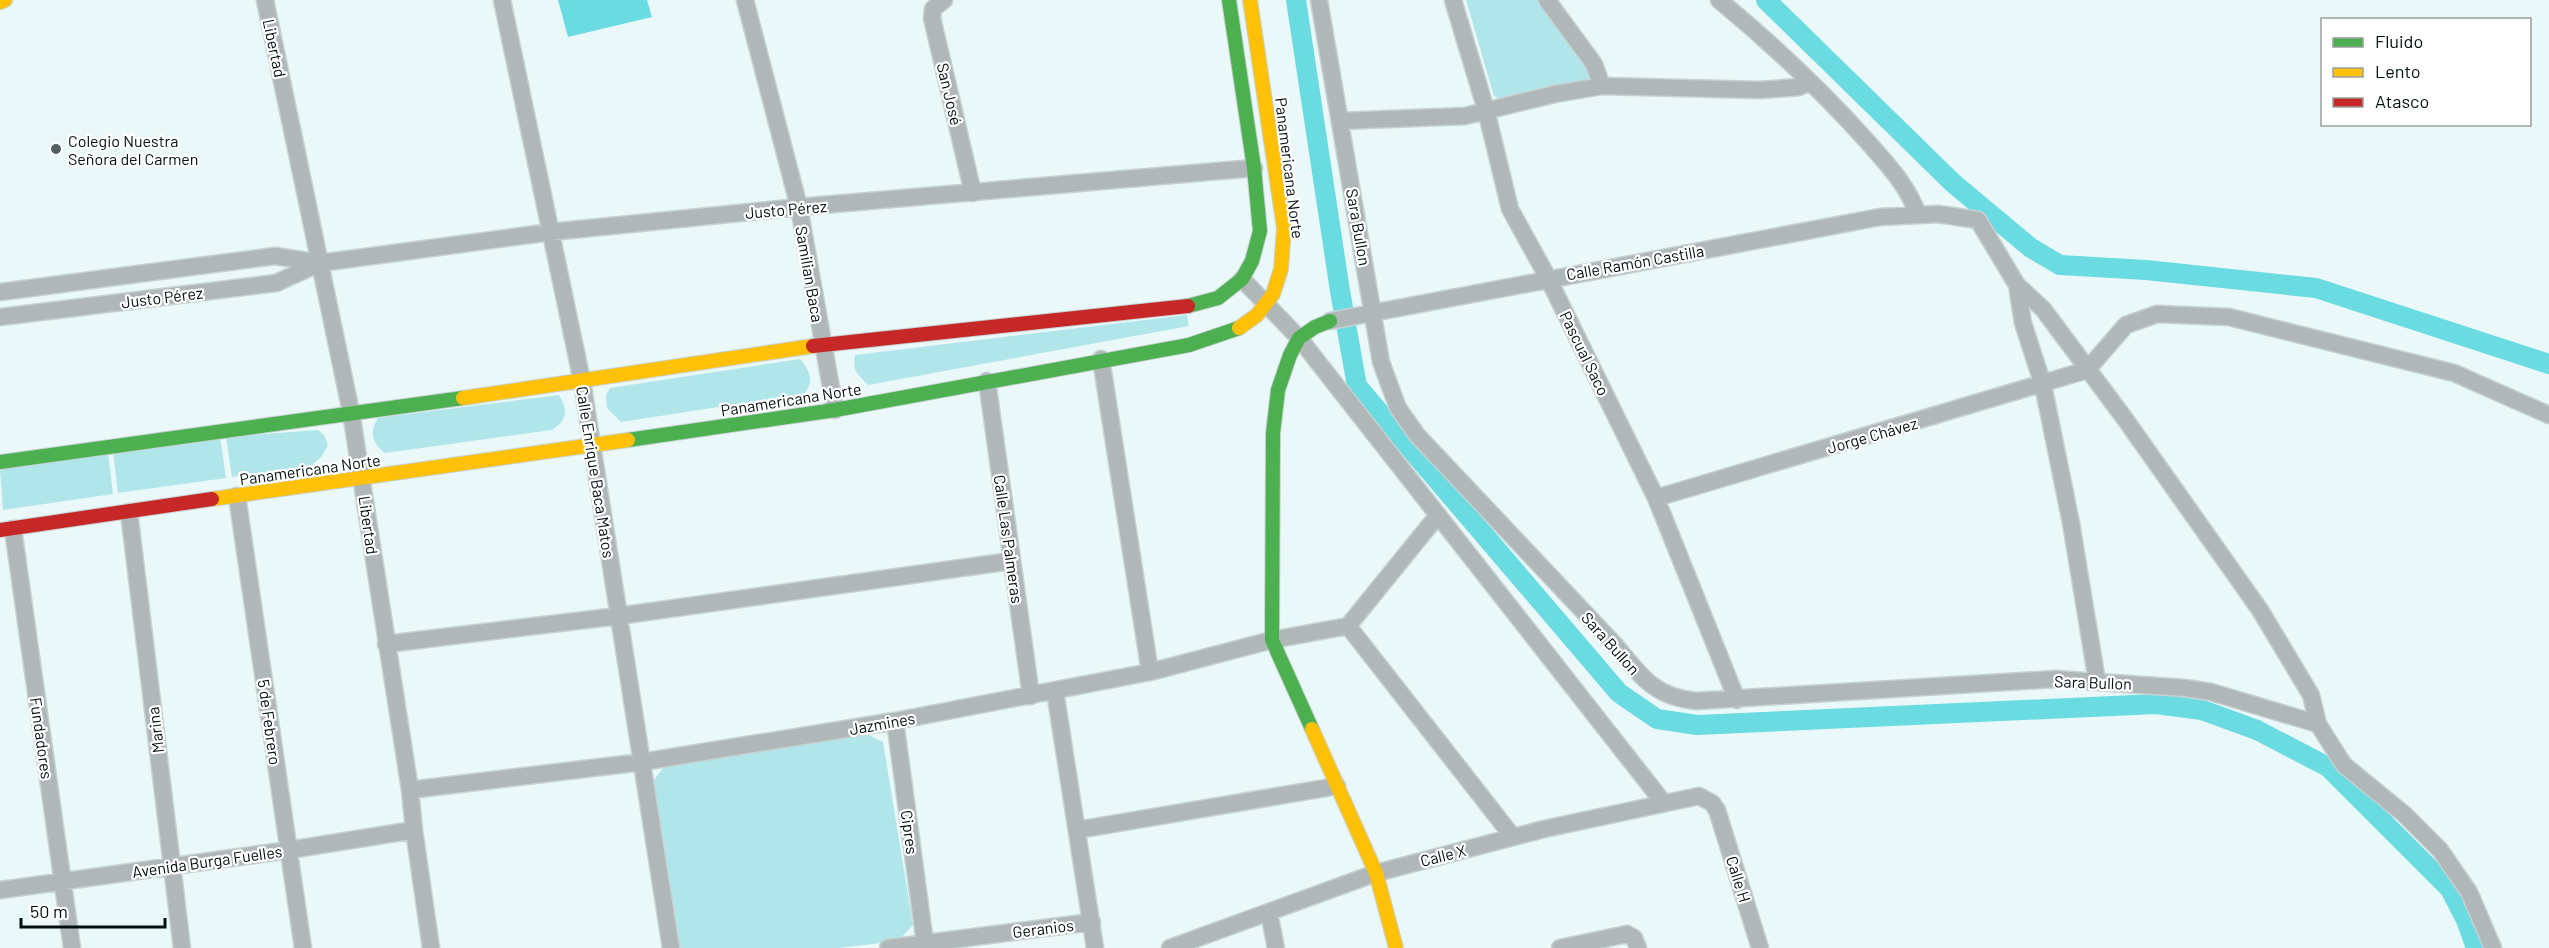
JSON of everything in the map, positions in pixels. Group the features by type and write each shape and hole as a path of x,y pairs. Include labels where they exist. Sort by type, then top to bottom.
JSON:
{"main road":[{"path":"0,2 6,0"},
{"path":"0,462 582,381 822,345 1185,307 1218,298 1242,279 1252,261 1260,231 1254,168 1229,0"},
{"name":"Panamericana Norte","path":"7,530 835,410 1101,359 1189,345 1224,334 1247,324 1266,305 1280,281 1283,257 1284,228 1250,0"},
{"name":"Calle Ramón Castilla","path":"1299,338 1330,321"},
{"path":"1299,338 1283,372 1274,411 1272,640 1376,873 1396,948"}],"street":[{"name":"Libertad","path":"265,0 351,412 410,790 431,948"},
{"name":"Calle Enrique Baca Matos","path":"502,0 582,381 671,948"},
{"name":"Samilian Baca","path":"745,0 799,207 835,410"},
{"name":"San José","path":"944,0 933,9 932,18 973,193"},
{"name":"Sara Bullon","path":"1319,0 1340,121 1367,313 1381,362 1398,408 1417,435 1616,646 1646,682 1671,697 1684,700 1737,700 2055,679 2097,681 2211,692 2318,724"},
{"name":"Pascual Saco","path":"1453,0 1486,110 1510,209 1548,278 1656,498 1737,700"},
{"path":"1547,0 1594,64 1602,86"},
{"path":"1719,0 1758,33 1848,119 1903,182 1911,195 1918,215"},
{"path":"1340,121 1465,116 1554,93 1602,86 1760,90 1799,87 1809,82"},
{"name":"Justo Pérez","path":"0,292 275,256 320,263 551,232 799,207 1254,168"},
{"name":"Calle Ramón Castilla","path":"1330,321 1880,217 1918,215 1938,214 1978,220 2017,285"},
{"name":"Justo Pérez","path":"0,317 276,283 320,263"},
{"path":"1242,279 1299,338 1663,802"},
{"path":"2017,285 2043,309 2125,419 2260,610 2311,695 2318,724 2344,765 2404,814 2440,850 2469,892 2493,948"},
{"path":"2017,285 2023,323 2043,385 2071,523 2097,681"},
{"path":"2087,370 2126,325 2157,314 2229,317 2454,373 2549,415"},
{"path":"1101,359 1150,672"},
{"name":"Jorge Chávez","path":"1656,498 2043,385 2087,370"},
{"name":"Calle Las Palmeras","path":"987,381 1032,696"},
{"name":"5 de Febrero","path":"237,496 303,948"},
{"name":"Marina","path":"129,512 182,948"},
{"path":"1438,515 1348,626 1513,837"},
{"name":"Fundadores","path":"7,530 72,948"},
{"path":"386,644 618,616 1011,561"},
{"name":"Jazmines","path":"410,790 642,762 895,721 1150,672 1272,640 1348,626"},
{"path":"1055,691 1095,948"},
{"name":"Cipres","path":"895,721 925,943"},
{"path":"1077,830 1337,786"},
{"name":"Calle X","path":"1170,948 1376,873 1513,837 1663,802 1699,796 1712,802 1717,810"},
{"name":"Calle H","path":"1717,810 1760,948"},
{"name":"Avenida Burga Fuelles","path":"0,890 289,850 414,830"},
{"path":"1269,913 1276,948"},
{"name":"Geranios","path":"888,948 1092,922"},
{"path":"1560,948 1627,934 1636,943"}],"shaded area":[{"path":"1466,0 1541,0 1593,74 1590,82 1503,101 1494,96"},
{"path":"1187,315 1189,326 868,385 854,365 855,355"},
{"path":"800,359 810,376 809,385 804,394 621,422 607,408 606,395 610,388"},
{"path":"559,395 565,414 561,422 552,430 385,453 373,437 373,428 378,418"},
{"path":"318,430 324,435 328,445 322,456 311,466 232,477 226,437"},
{"path":"220,437 226,478 118,493 113,453"},
{"path":"108,453 113,494 3,510 0,469"},
{"path":"863,732 883,742 913,925 898,941 839,948 675,948 652,783 665,765"}],"water":[{"path":"558,0 647,0 652,17 568,37"}],"waterway":[{"path":"1296,0 1340,291 1357,386 1619,693 1657,719 1697,725 2156,704 2202,710 2257,730 2328,767 2450,889 2466,920 2476,948"},
{"path":"1766,0 1953,183 2031,248 2060,265 2146,270 2316,288 2549,364"}],"traffic: fast":[{"path":"1188,306 1218,298 1242,279 1252,261 1260,231 1254,168 1229,0"},
{"path":"1312,729 1272,640 1273,433 1278,390 1290,355 1299,338 1315,327 1330,321"},
{"path":"628,440 835,410 1189,345 1239,328"},
{"path":"0,462 463,398"}],"traffic: slow":[{"path":"0,2 5,0"},
{"path":"1239,328 1257,315 1273,294 1281,269 1284,228 1250,0"},
{"path":"463,398 813,346"},
{"path":"212,499 628,440"},
{"path":"1312,729 1376,873 1396,948"}],"traffic: jam":[{"path":"813,346 1188,306"},
{"path":"0,530 212,499"}],"place":[{"name":"Colegio Nuestra Señora del Carmen","path":"56,149"}]}
